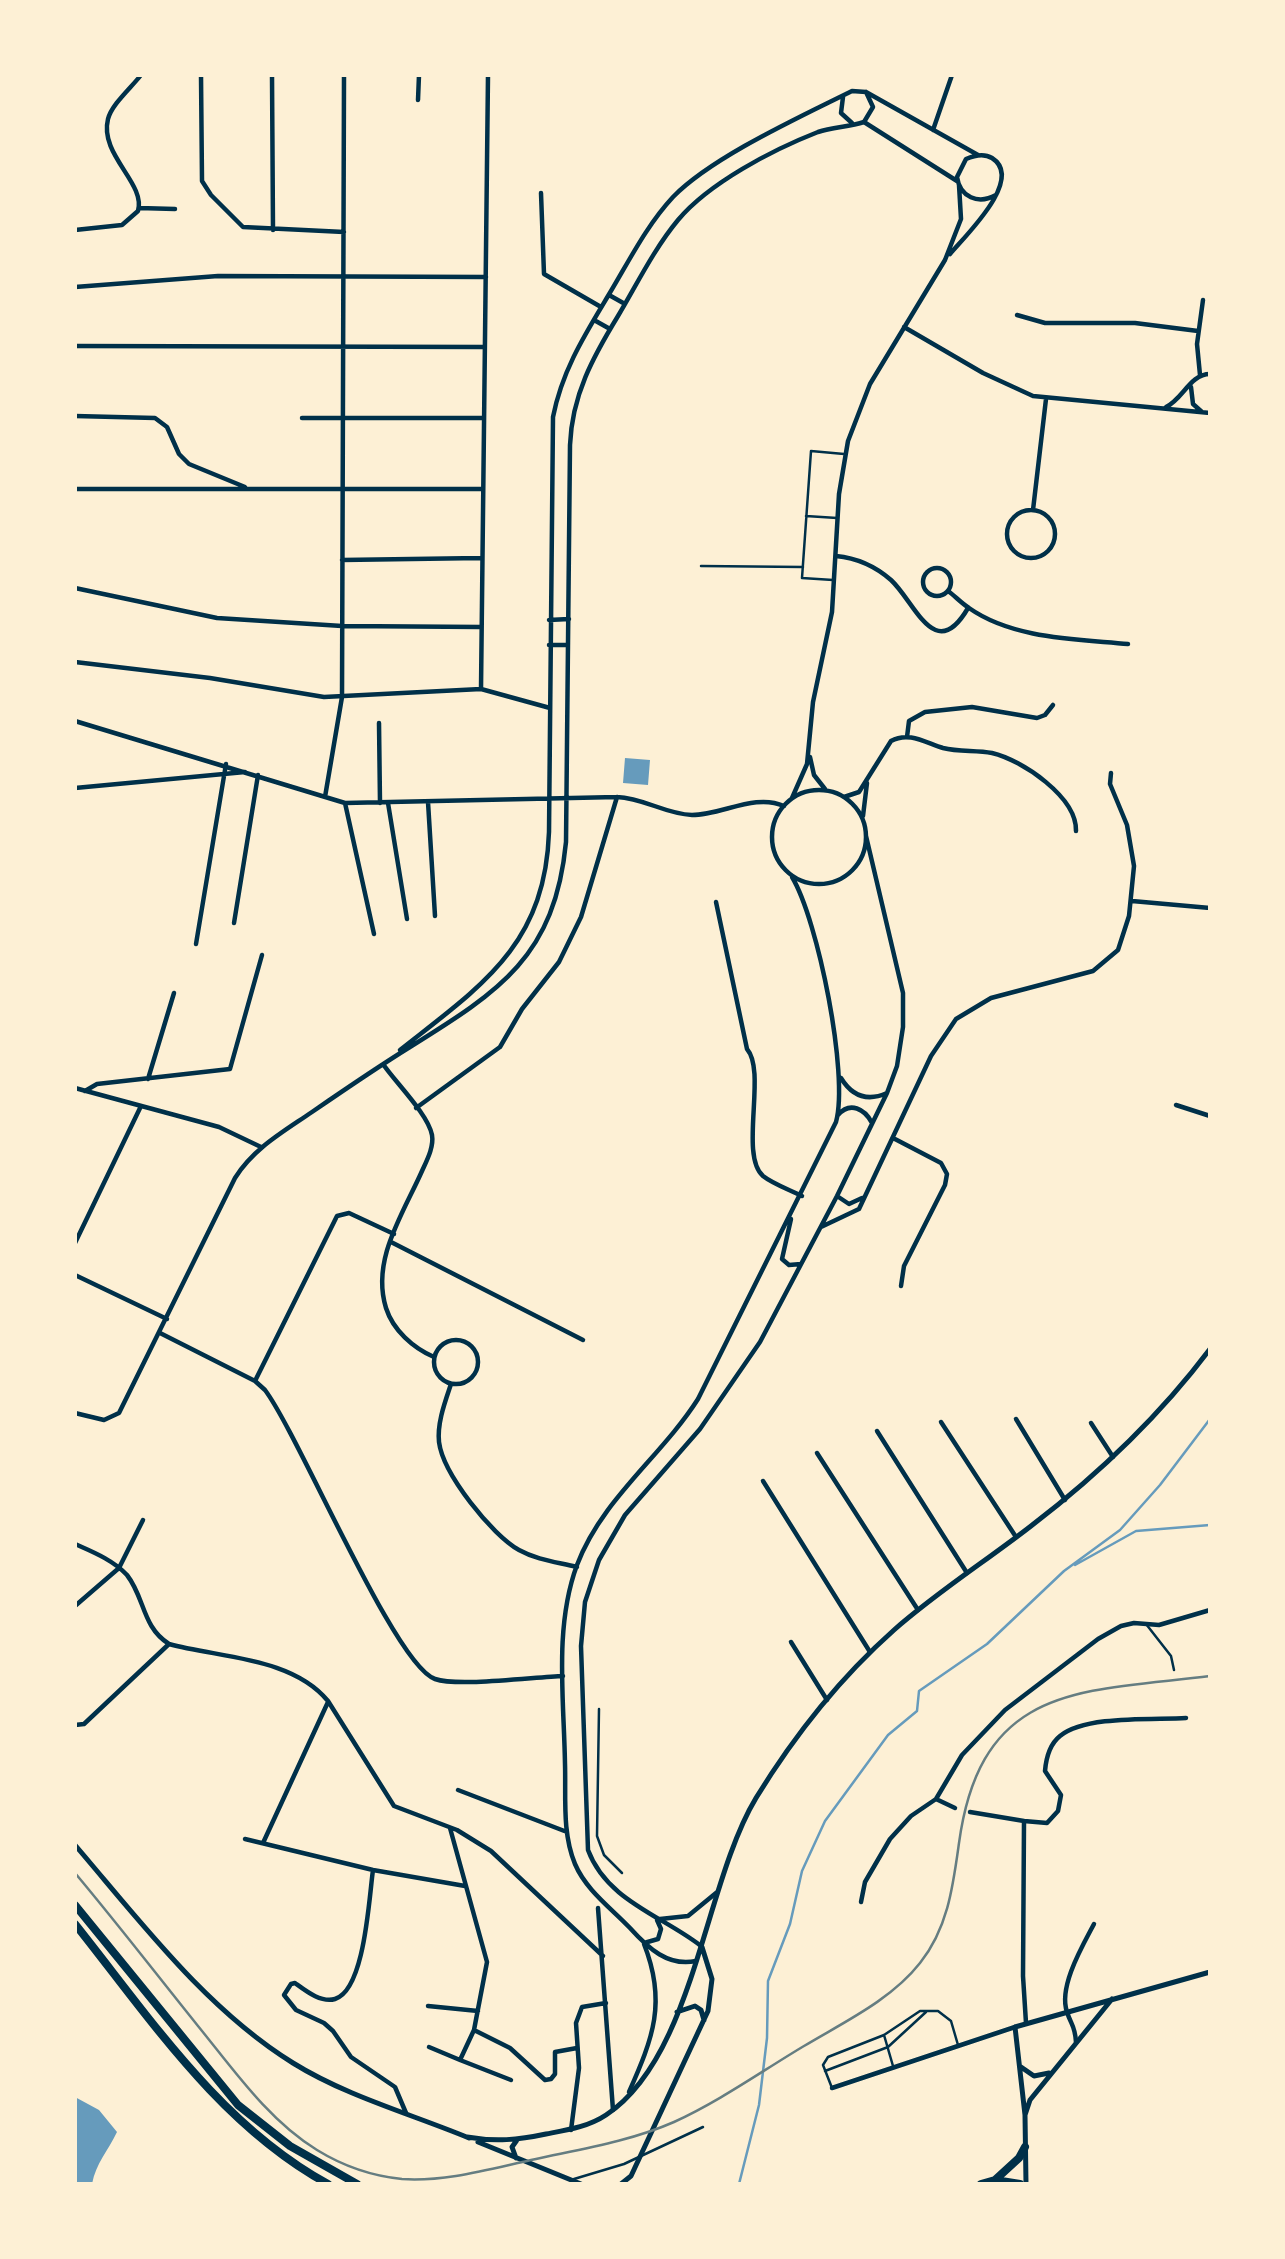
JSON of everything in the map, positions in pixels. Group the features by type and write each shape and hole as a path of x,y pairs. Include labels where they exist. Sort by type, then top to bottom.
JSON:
{"highway":[{"path":"75,1905 238,2105 290,2146 357,2184"},
{"path":"75,1924 228,2110 264,2142 328,2184"},
{"path":"995,2180 1019,2158 1025,2147"},
{"path":"981,2184 995,2180 1020,2184"}],"street":[{"path":"75,230 122,225 131,220 139,208 139,199 109,145 107,129 112,112 141,75"},
{"path":"201,75 204,185 243,228 344,232"},
{"path":"272,75 273,230"},
{"path":"325,797 342,697 344,75"},
{"path":"418,100 419,75"},
{"path":"481,690 488,75"},
{"path":"933,130 952,75"},
{"path":"383,1064 478,989 516,944 542,883 548,840 554,417 565,371 656,218 683,188 712,167 852,90 866,92 978,155 993,159 1001,168 1002,184 991,205 945,260 866,391 844,454 830,626 813,702 804,775 774,823 771,841 777,861 792,877 808,915 841,1077 838,1115 802,1196 698,1399 675,1434 610,1506 577,1567 563,1639 567,1832 574,1863 583,1878 643,1943 669,1960 681,1964 696,1961"},
{"path":"864,122 873,107 866,92"},
{"path":"844,96 841,113 848,122 854,124"},
{"path":"75,1412 97,1419 114,1418 123,1406 235,1178 261,1147 383,1064 485,1000 528,954 548,919 561,882 566,842 572,418 587,370 669,232 708,191 804,138 864,122 958,183 973,199 983,200 996,194"},
{"path":"945,260 961,219 958,183 963,162 978,155"},
{"path":"541,193 544,274 601,307"},
{"path":"139,208 175,209"},
{"path":"75,287 218,276 486,277"},
{"path":"609,295 625,304"},
{"path":"1200,375 1198,331 1203,300"},
{"path":"1017,315 1056,324 1135,323 1198,331"},
{"path":"594,320 610,329"},
{"path":"904,327 983,373 1024,393 1046,399 1210,413"},
{"path":"75,346 484,347"},
{"path":"1165,408 1177,401 1200,375 1210,374"},
{"path":"1192,383 1191,399 1202,412"},
{"path":"1033,510 1046,399"},
{"path":"75,416 155,418 167,427 179,454 189,464 249,489"},
{"path":"302,418 483,418"},
{"path":"75,489 482,489"},
{"path":"1033,510 1041,513 1053,524 1054,541 1044,554 1028,558 1010,547 1007,532 1018,514 1033,510"},
{"path":"836,556 860,560 883,575 898,589 920,620 932,628 942,631 952,628 968,608"},
{"path":"342,560 482,558"},
{"path":"932,570 944,571 950,578 948,591 940,596 931,595 923,584 925,576 932,570"},
{"path":"75,588 206,617 342,626 481,627"},
{"path":"948,591 968,608 1028,631 1128,644"},
{"path":"550,620 569,619"},
{"path":"549,645 568,645"},
{"path":"75,662 209,678 309,695 342,697 481,690 550,708"},
{"path":"907,737 909,721 925,712 982,708 1033,718 1045,715 1053,705"},
{"path":"75,721 226,764 345,803 617,797 634,798 666,811 690,815 758,803 784,806"},
{"path":"379,723 380,803"},
{"path":"844,797 857,793 891,741 907,737 944,748 992,753 1023,765 1060,797 1075,820 1076,831"},
{"path":"809,743 814,775 828,791"},
{"path":"196,944 226,764"},
{"path":"75,788 248,772"},
{"path":"621,2184 631,2175 686,2063 704,2020 712,1984 710,1966 702,1947 644,1913 620,1891 591,1855 586,1838 583,1766 582,1624 589,1588 601,1554 625,1515 683,1451 727,1394 765,1333 837,1196 887,1093 900,1051 903,993 864,824 863,800 872,772"},
{"path":"820,1227 857,1210 938,1042 956,1019 990,998 1101,967 1114,955 1122,942 1132,901 1134,866 1131,840 1110,784 1111,773"},
{"path":"234,923 258,775"},
{"path":"792,798 810,790 828,791 844,797 857,809 864,824"},
{"path":"416,1108 494,1052 507,1039 520,1013 553,970 573,936 588,898 600,847 617,797"},
{"path":"428,802 435,916"},
{"path":"345,803 374,934"},
{"path":"388,803 407,919"},
{"path":"792,877 820,885 844,878 860,860 866,836"},
{"path":"1132,901 1210,908"},
{"path":"716,902 744,1039 751,1054 755,1085 751,1104 756,1166 762,1175 802,1196"},
{"path":"85,1091 97,1084 230,1069 262,955"},
{"path":"148,1079 174,993"},
{"path":"383,1064 430,1128 431,1147 394,1234 381,1278 388,1314 406,1339 434,1357 439,1377 451,1384 466,1381 476,1371 477,1356 474,1350 455,1339 442,1345 434,1357"},
{"path":"841,1077 853,1093 860,1096 887,1093"},
{"path":"75,1088 226,1129 261,1147"},
{"path":"1176,1105 1210,1116"},
{"path":"75,1243 78,1231 141,1106"},
{"path":"838,1115 846,1108 857,1108 867,1114 872,1124"},
{"path":"892,1138 941,1163 947,1174 945,1185 904,1266 901,1286"},
{"path":"837,1196 844,1203 852,1205 865,1194"},
{"path":"255,1381 337,1216 348,1213 394,1234"},
{"path":"791,1218 782,1259 786,1264 801,1264"},
{"path":"391,1242 583,1340"},
{"path":"75,1275 167,1319"},
{"path":"160,1333 255,1381 274,1404 371,1589 421,1670 431,1678 444,1681 563,1676"},
{"path":"467,2137 492,2141 518,2140 571,2130 594,2122 613,2110 627,2096 647,2072 677,2012 702,1947 740,1832 756,1798 827,1700 870,1652 918,1610 1065,1500 1114,1458 1158,1415 1210,1349"},
{"path":"451,1384 442,1416 440,1445 458,1483 489,1524 516,1548 541,1559 577,1567"},
{"path":"1016,1419 1065,1500"},
{"path":"942,1422 1016,1537"},
{"path":"1091,1423 1114,1458"},
{"path":"877,1431 967,1573"},
{"path":"817,1453 918,1610"},
{"path":"763,1481 870,1652"},
{"path":"75,1606 119,1568 142,1520"},
{"path":"75,1544 119,1568 128,1577 148,1625 156,1636 169,1644 287,1671 315,1688 328,1701 394,1805 449,1827 491,1851 603,1956"},
{"path":"861,1902 865,1882 890,1839 911,1816 936,1799 962,1755 1005,1710 1098,1639 1124,1625 1165,1624 1210,1610"},
{"path":"791,1642 827,1700"},
{"path":"75,1725 84,1724 169,1644"},
{"path":"262,1844 328,1701"},
{"path":"970,1812 1047,1823 1058,1811 1061,1795 1045,1769 1052,1745 1065,1732 1092,1724 1186,1718"},
{"path":"458,1790 567,1832"},
{"path":"936,1799 955,1808"},
{"path":"1024,1821 1023,1966 1027,2024"},
{"path":"449,1827 487,1962 474,2029 460,2060"},
{"path":"245,1839 373,1870 465,1886"},
{"path":"75,1845 214,2002 238,2023 303,2068 569,2182 581,2184"},
{"path":"373,1870 361,1960 341,1996 324,1999 295,1983 291,1984 284,1995 296,2010 324,2023 333,2031 351,2057 395,2087 406,2113"},
{"path":"656,1918 688,1916 722,1887"},
{"path":"598,1908 613,2110"},
{"path":"643,1943 654,1942 660,1936 661,1926 656,1918"},
{"path":"1076,2042 1075,2026 1067,2012 1072,1970 1094,1924"},
{"path":"627,2096 655,2023 655,1983 643,1943"},
{"path":"832,2088 1015,2027 1210,1972"},
{"path":"1025,2115 1030,2100 1112,1999"},
{"path":"571,2130 579,2070 576,2023 579,2011 588,2005 606,2003"},
{"path":"428,2006 478,2011"},
{"path":"677,2012 687,2007 698,2007 704,2020"},
{"path":"1015,2027 1025,2115 1026,2184"},
{"path":"474,2029 510,2048 545,2080 551,2079 555,2074 555,2052 577,2048"},
{"path":"429,2047 511,2080"},
{"path":"1019,2064 1034,2076 1053,2070"},
{"path":"516,2158 512,2147 518,2140"},
{"path":"631,2175 631,2184"}],"lane":[{"path":"834,580 802,578 811,451 844,454"},
{"path":"806,516 837,518"},
{"path":"701,566 803,567"},
{"path":"1146,1624 1171,1656 1174,1670"},
{"path":"598,1709 597,1836 604,1855 622,1873"},
{"path":"583,1766 597,1765"},
{"path":"832,2088 824,2071 824,2062 830,2055 884,2035 916,2012 938,2011 951,2021 958,2045"},
{"path":"824,2071 888,2047 926,2012"},
{"path":"884,2035 893,2066"},
{"path":"569,2182 624,2164 703,2127"}],"water":[{"path":"625,758 650,760 648,785 623,783"},
{"path":"75,2097 99,2110 117,2132 99,2163 92,2184 75,2184"}],"waterway":[{"path":"739,2184 759,2105 767,2038 768,1981 790,1924 802,1871 825,1821 888,1735 917,1711 919,1691 987,1644 1064,1571 1120,1530 1160,1485 1210,1419"},
{"path":"1075,1565 1136,1531 1210,1525"}],"railway":[{"path":"75,1873 238,2076 267,2109 300,2138 337,2161 380,2175 419,2179 470,2174 606,2144 674,2122 724,2095 881,1999 920,1963 937,1936 948,1906 971,1791 989,1752 1014,1724 1044,1705 1080,1694 1119,1686 1210,1676"}]}
